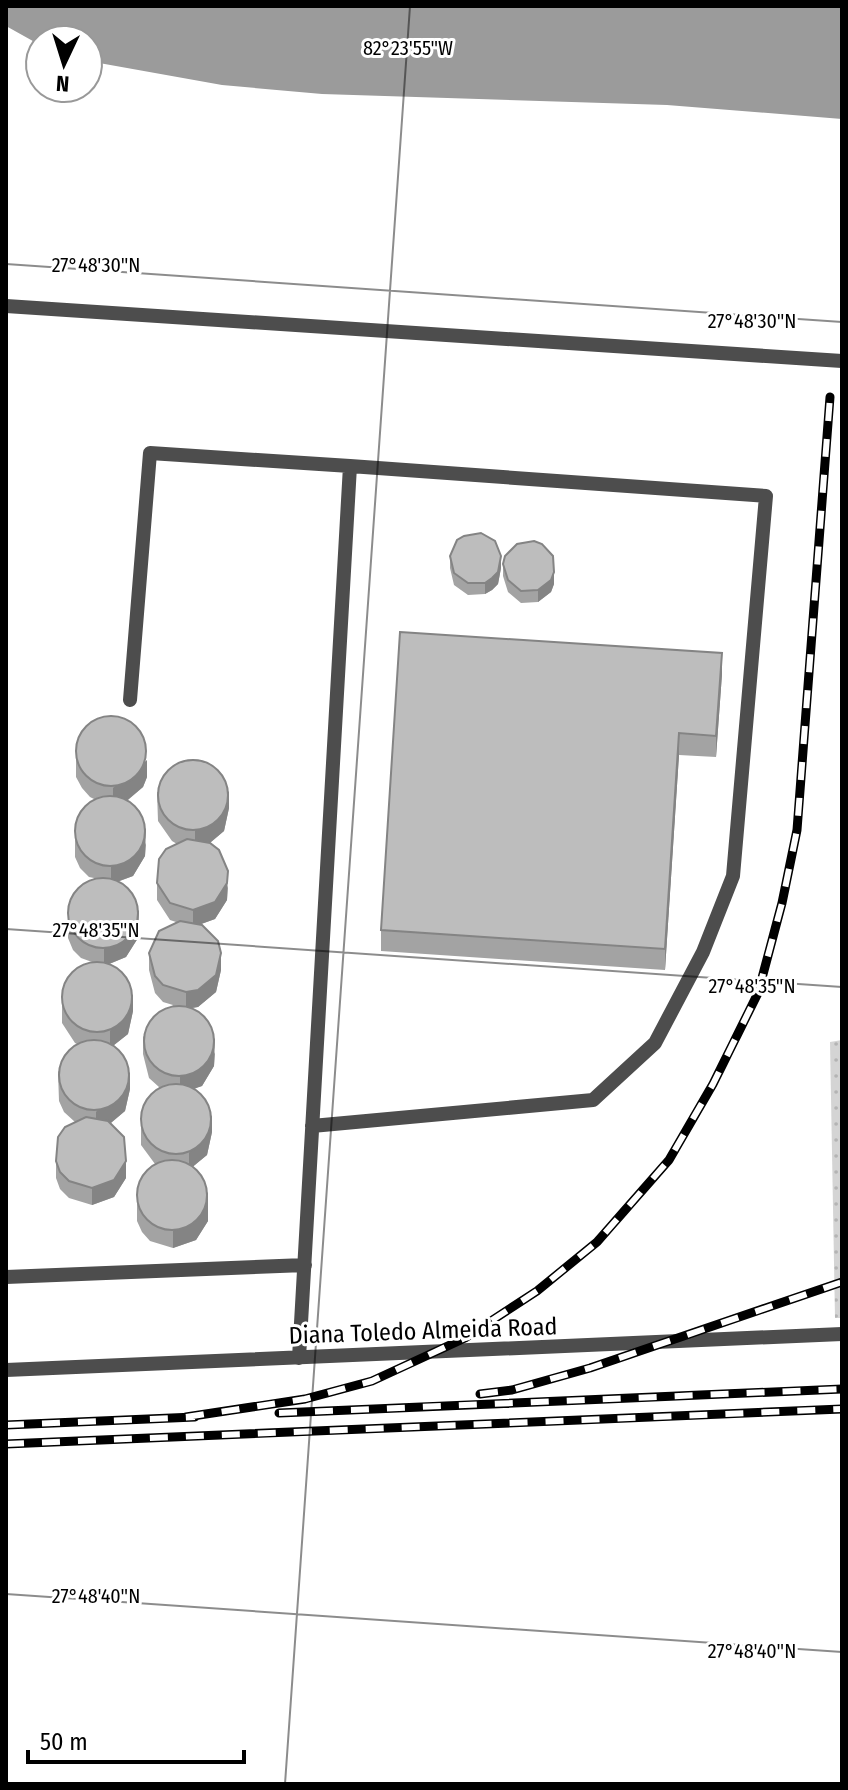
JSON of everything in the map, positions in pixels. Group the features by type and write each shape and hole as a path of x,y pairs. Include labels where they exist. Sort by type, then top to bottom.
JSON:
{"street":[{"path":"6,306 842,361"},
{"path":"130,700 150,453 766,496 733,876 703,952 655,1043 593,1100 312,1126"},
{"path":"299,1358 350,466"},
{"path":"6,1277 305,1265"},
{"name":"Diana Toledo Almeida Road","path":"6,1370 842,1334"}],"shaded area":[{"path":"6,6 842,6 842,119 667,105 322,94 222,85 104,64 104,24 24,24 24,36 6,26"},
{"path":"842,1040 842,1318 835,1318 830,1042"}],"building":[{"path":"481,533 495,541 501,556 498,572 485,583 468,583 454,573 450,556 457,540"},
{"path":"534,541 542,544 553,556 554,572 551,580 538,590 521,591 508,580 503,564 505,556 517,544"},
{"path":"400,632 722,653 716,736 679,733 665,949 381,930"},
{"path":"104,716 118,716 131,721 141,731 146,751 141,771 131,781 118,786 104,786 91,781 81,771 76,758 76,744 81,731 91,721"},
{"path":"200,760 222,775 228,795 226,809 218,820 207,828 186,830 168,820 160,809 158,788 168,770 179,762"},
{"path":"110,796 135,806 145,831 135,856 110,866 85,856 75,831 85,806"},
{"path":"187,839 210,843 219,850 228,871 227,883 215,902 193,910 170,903 157,883 159,859 166,849"},
{"path":"103,878 128,888 138,913 128,938 103,948 78,938 68,913 78,888"},
{"path":"180,921 202,925 218,941 221,953 216,975 198,990 186,992 163,985 155,976 149,953 159,931"},
{"path":"97,962 122,972 132,997 122,1022 97,1032 72,1022 62,997 72,972"},
{"path":"179,1006 204,1016 214,1041 204,1066 179,1076 154,1066 144,1041 154,1016"},
{"path":"87,1040 101,1040 123,1055 129,1075 127,1088 119,1100 101,1110 87,1110 65,1095 59,1082 59,1068 74,1046"},
{"path":"169,1084 183,1084 205,1099 211,1119 209,1132 201,1144 183,1154 169,1154 147,1139 141,1126 141,1112 156,1090"},
{"path":"86,1117 108,1121 124,1137 126,1161 114,1180 92,1188 69,1181 60,1172 56,1161 58,1137 65,1127"},
{"path":"172,1160 197,1170 207,1195 197,1220 172,1230 147,1220 137,1195 147,1170"}],"railway":[{"path":"186,1417 305,1399 372,1381 465,1338 537,1291 597,1242 669,1160 713,1084 758,993 782,903 797,830 830,397"},
{"path":"480,1394 512,1390 590,1368 842,1282"},
{"path":"279,1413 842,1389"},
{"path":"6,1444 842,1409"},
{"path":"6,1425 195,1417"}]}
